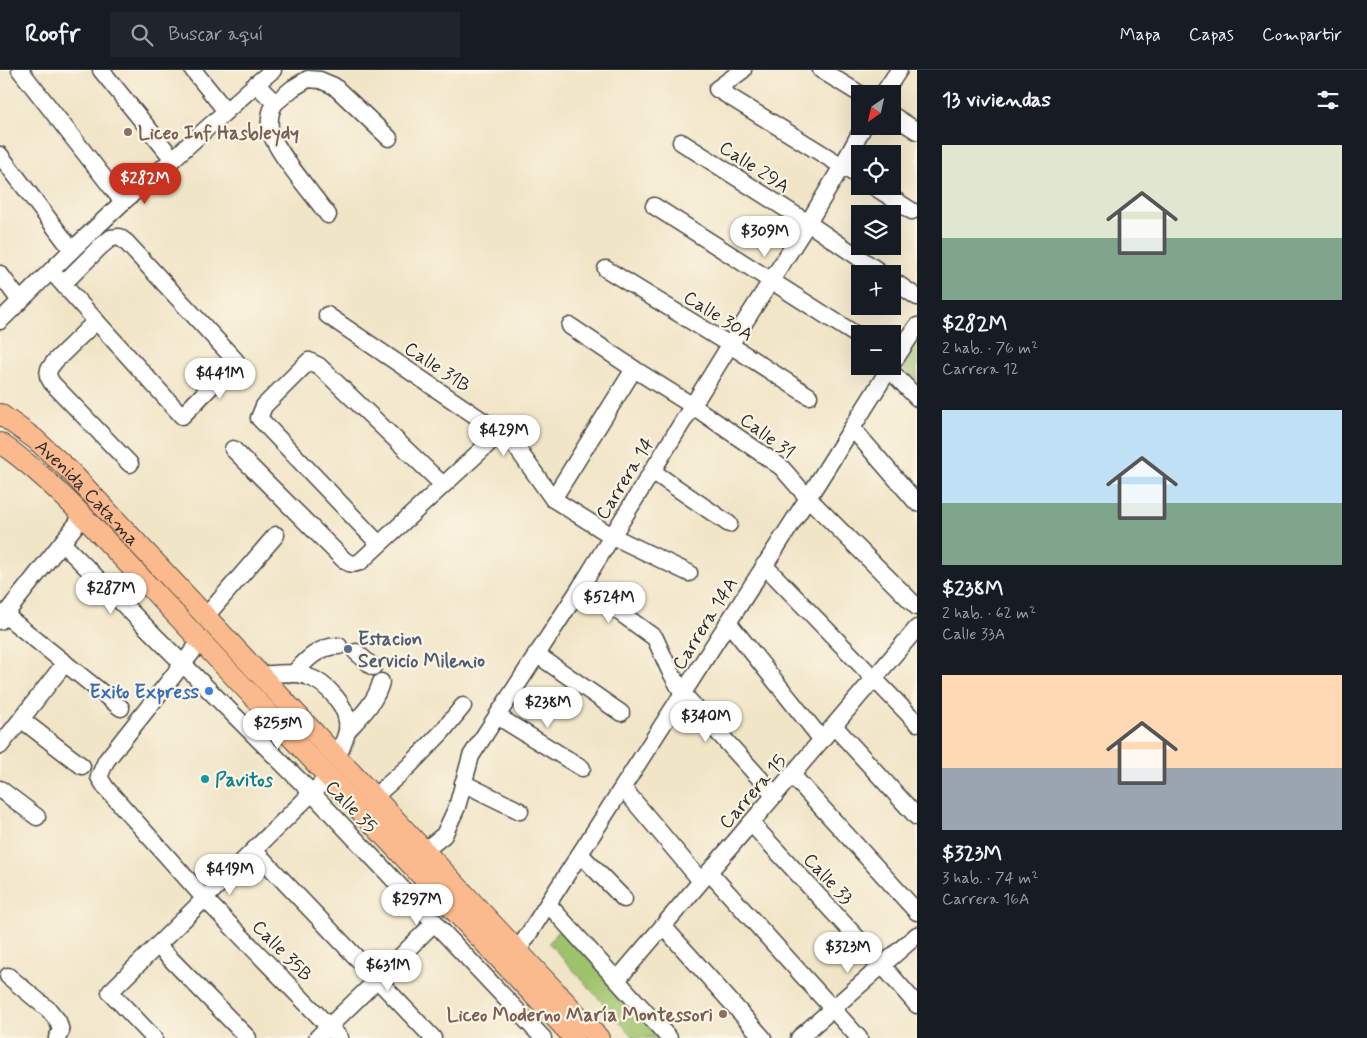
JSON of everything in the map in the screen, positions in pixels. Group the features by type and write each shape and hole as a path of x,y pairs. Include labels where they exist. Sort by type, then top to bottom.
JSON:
{"main road":[{"name":"Avenida Catama","path":"0,414 35,439 72,473 599,1038"},
{"name":"Avenida Catama","path":"0,443 33,467 82,516 574,1038"}],"street":[{"path":"20,70 124,202"},
{"path":"101,70 173,159"},
{"path":"193,70 226,111"},
{"path":"0,321 124,202 273,70"},
{"path":"743,70 717,89 851,172"},
{"path":"821,70 851,88"},
{"path":"889,85 899,70"},
{"path":"328,215 278,149 270,130 270,111 275,103 293,88 308,79 320,80 334,86 389,138"},
{"path":"256,84 275,103"},
{"path":"901,121 917,131"},
{"name":"Carrera 14","path":"424,851 444,835 457,807 471,756 582,585 730,345 808,223 859,135"},
{"name":"Calle 29A","path":"681,142 870,265"},
{"path":"0,155 72,250"},
{"path":"887,195 912,212"},
{"path":"654,206 851,331"},
{"path":"51,271 182,416 236,362 126,242 119,237 112,238 100,247 63,284"},
{"name":"Calle 30A","path":"606,270 730,345 809,396"},
{"path":"0,274 20,301"},
{"path":"901,286 917,297"},
{"name":"Calle 31B","path":"327,316 498,430 516,447 553,499 612,536 689,573"},
{"path":"96,321 48,369 48,376 52,383 130,464"},
{"name":"Calle 31","path":"570,326 693,406 781,467 808,498 917,607"},
{"name":"Carrera 14A","path":"901,351 917,326"},
{"path":"380,544 259,418 264,406 309,362 319,366 443,485"},
{"path":"553,499 634,369"},
{"name":"Carrera 14A","path":"517,952 885,375"},
{"path":"898,375 917,398"},
{"path":"852,428 917,503"},
{"path":"233,449 343,559 348,563 354,564 360,562 488,444 498,430"},
{"path":"652,471 729,524"},
{"path":"82,516 62,544 2,618 65,663 121,708"},
{"path":"206,616 276,535"},
{"name":"Calle 35","path":"62,544 312,793 543,1038"},
{"path":"764,565 917,723"},
{"path":"582,585 656,638 682,694 775,795"},
{"path":"728,622 822,740"},
{"name":"Carrera 15","path":"617,980 917,628"},
{"path":"182,664 200,642"},
{"path":"293,674 307,660 323,649 339,646"},
{"path":"356,652 373,667"},
{"path":"536,654 621,713"},
{"path":"0,746 65,663"},
{"name":"Calle 35B","path":"182,664 106,761 99,777 106,788 205,899 329,1034"},
{"path":"260,675 293,674 306,676 320,683 332,694 342,706 347,718 347,731 338,757"},
{"path":"347,731 372,703 379,693 382,682"},
{"path":"374,797 409,766 441,733 463,706"},
{"path":"497,716 582,768"},
{"path":"22,720 82,766"},
{"path":"834,726 917,817"},
{"path":"792,775 917,912"},
{"path":"154,1038 110,992 328,777"},
{"path":"463,783 520,812"},
{"path":"622,788 833,1008 859,1038"},
{"path":"0,789 37,817"},
{"name":"Calle 33","path":"751,823 917,1005"},
{"path":"254,850 433,1038"},
{"path":"580,854 624,899"},
{"path":"548,904 669,1038"},
{"path":"329,1034 378,980 435,922"},
{"path":"662,926 763,1038"},
{"path":"799,1038 917,934"},
{"path":"158,946 248,1038"},
{"path":"8,976 49,1010 58,1020 59,1034"}],"green space":[{"path":"917,330 917,382 901,365 901,355"},
{"path":"561,927 663,1038 634,1038 549,943"}],"place":[{"name":"Liceo Inf Hasbleydy","path":"128,132"},
{"name":"Estacion Servicio Milenio","path":"348,649"},
{"name":"Exito Express","path":"209,691"},
{"name":"Pavitos","path":"205,779"},
{"name":"Liceo Moderno María Montessori","path":"723,1014"}]}
